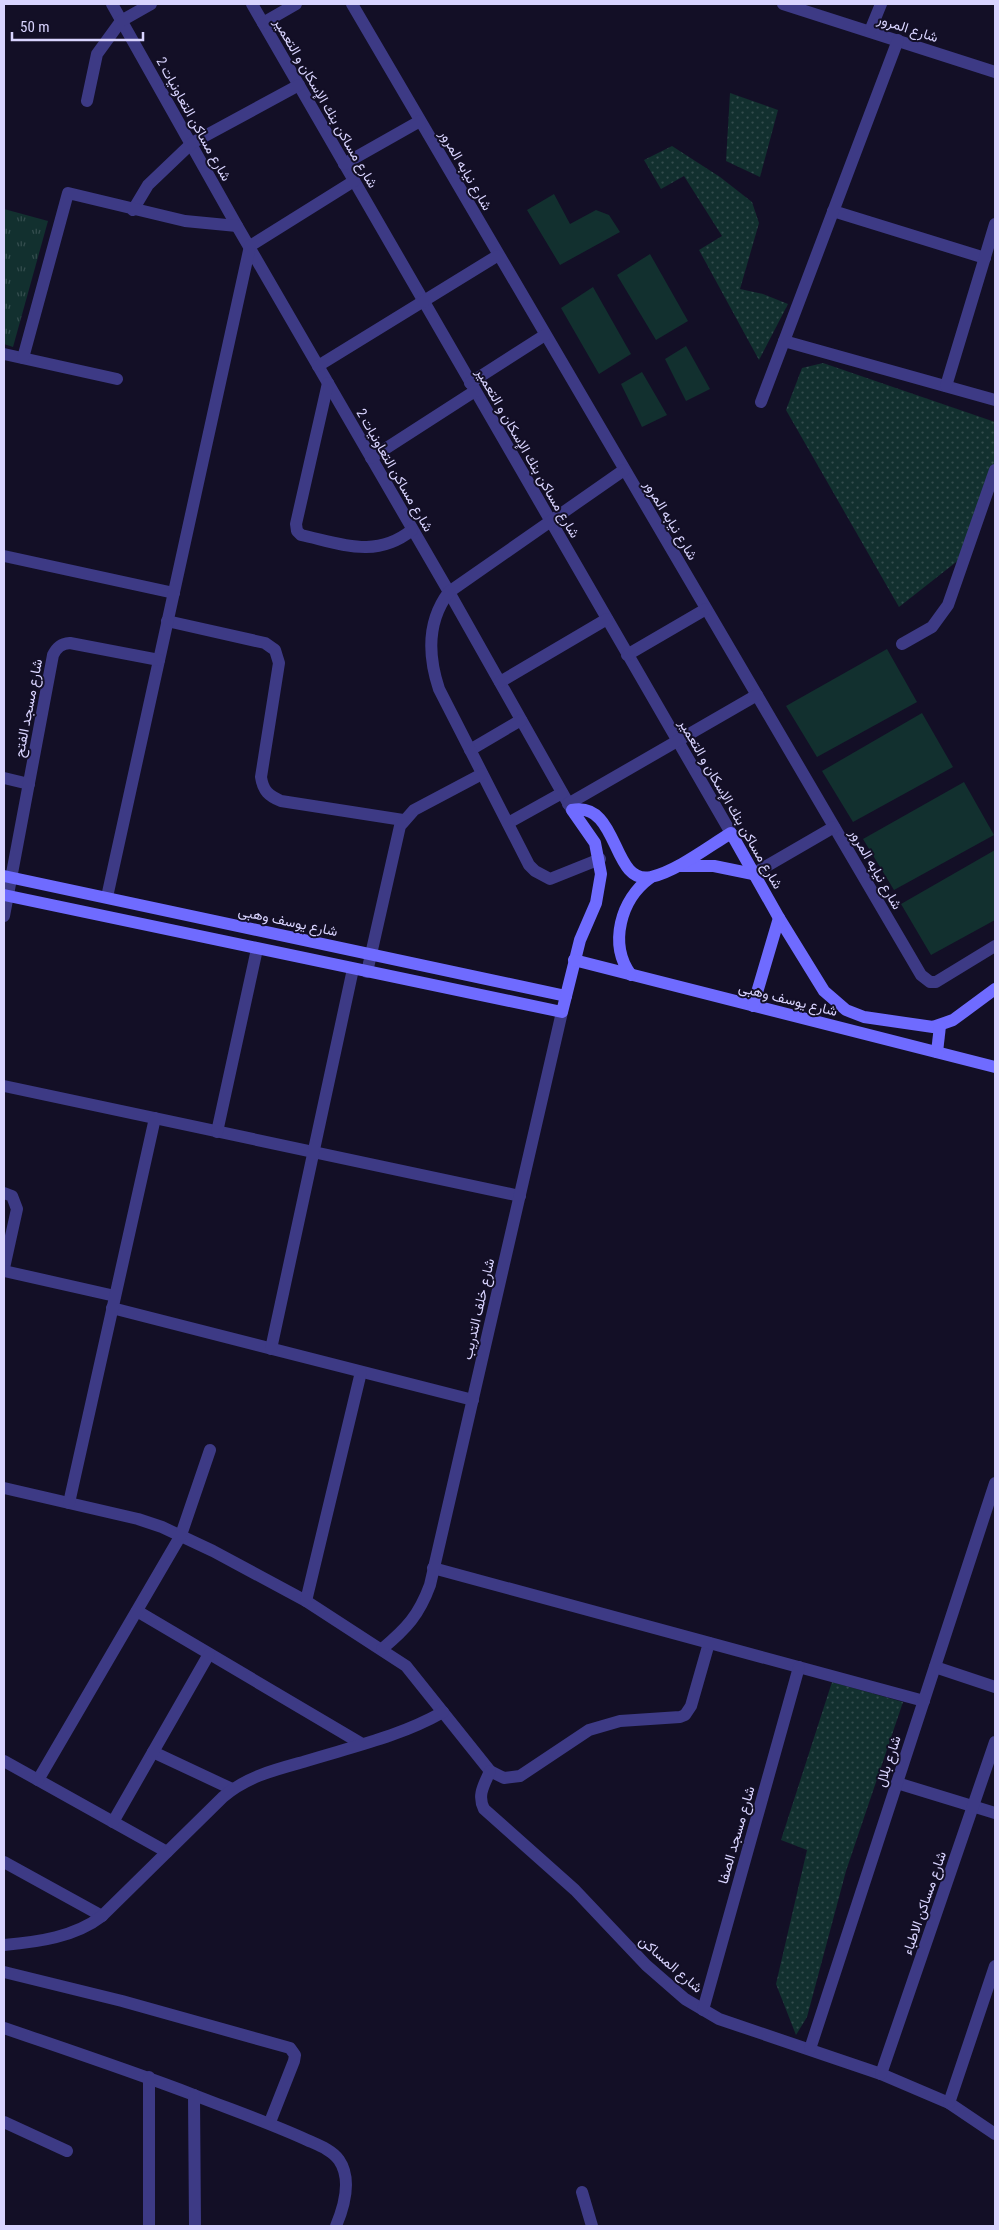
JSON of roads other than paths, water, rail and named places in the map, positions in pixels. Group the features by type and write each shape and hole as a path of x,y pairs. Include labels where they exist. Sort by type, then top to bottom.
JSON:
{"street":[{"name":"شارع مساكن التعاونيات 2","path":"112,4 570,807 595,843 600,859 600,888 574,960"},
{"path":"87,101 95,60 121,21 150,4"},
{"name":"شارع مساكن بنك الإسكان و التعمير","path":"252,4 779,918"},
{"path":"263,23 296,4"},
{"name":"شارع نيابه المرور","path":"352,4 497,256 545,334 925,980 936,982 995,946"},
{"name":"شارع المرور","path":"783,4 995,72"},
{"path":"870,31 881,4"},
{"path":"761,402 898,40"},
{"path":"133,210 148,185 192,142 299,85"},
{"path":"344,164 420,121"},
{"path":"107,897 250,246 354,181"},
{"path":"23,358 68,193 133,210 185,220 237,226"},
{"path":"833,211 985,258"},
{"path":"946,386 995,224"},
{"path":"318,366 497,256"},
{"path":"371,458 545,334"},
{"path":"784,341 995,400"},
{"path":"4,354 117,379"},
{"path":"328,383 296,524 297,531 301,535 350,546 372,548 393,543 412,530"},
{"path":"600,859 550,878 542,876 529,865 439,689 433,668 432,626 441,603 449,592 624,470"},
{"path":"902,644 932,628 948,605 995,470"},
{"path":"4,556 174,593"},
{"path":"627,655 706,609"},
{"path":"500,682 607,619"},
{"path":"167,622 265,643 275,650 279,663 261,777 265,791 271,797 281,802 404,820"},
{"name":"شارع مسجد الفتح","path":"4,916 8,877 29,784 53,655 56,648 62,644 70,643 158,660"},
{"path":"570,807 756,695"},
{"path":"470,750 521,720"},
{"path":"367,972 397,833 404,820 414,810 482,774"},
{"path":"4,778 29,784"},
{"path":"508,823 562,792"},
{"path":"570,807 585,809 597,814 629,870 637,875 650,878"},
{"path":"678,866 714,866 754,874 834,827"},
{"path":"631,975 622,960 619,938 628,902 638,888 650,878 678,866 731,833"},
{"name":"شارع يوسف وهبى","path":"8,877 566,996"},
{"path":"6,895 562,1012"},
{"path":"753,1006 779,918"},
{"name":"شارع يوسف وهبى","path":"779,918 824,991 838,1004 864,1017 927,1027 940,1026"},
{"path":"217,1132 257,949"},
{"name":"شارع يوسف وهبى","path":"574,960 995,1067"},
{"name":"شارع خلف التدريب","path":"382,1649 405,1630 416,1616 430,1585 574,960"},
{"path":"271,1349 353,969"},
{"path":"937,1052 940,1026 952,1020 995,989"},
{"path":"4,1086 520,1196"},
{"path":"69,1503 155,1118"},
{"path":"4,1193 12,1196 17,1208 4,1270 271,1349 472,1400"},
{"path":"306,1602 361,1372"},
{"path":"38,1780 181,1535 210,1450"},
{"name":"شارع بلال","path":"810,2049 995,1483"},
{"path":"4,1488 138,1519 181,1535 306,1602 382,1649 411,1671 490,1772 504,1778 520,1776 589,1730 609,1723 674,1718 685,1715 691,1706 709,1643"},
{"path":"433,1568 924,1701"},
{"path":"137,1611 362,1744"},
{"path":"113,1822 209,1654"},
{"name":"شارع مسجد الصفا","path":"703,2010 799,1667"},
{"path":"935,1667 995,1687"},
{"path":"4,1945 48,1938 80,1930 102,1916 232,1789 263,1774 396,1735 444,1712"},
{"name":"شارع مساكن الاطباء","path":"881,2074 995,1742"},
{"path":"153,1752 232,1789"},
{"path":"4,1761 167,1852"},
{"name":"شارع المساكن","path":"490,1772 480,1793 480,1800 484,1809 575,1890 646,1965 685,1999 719,2019 881,2074 949,2104 995,2134"},
{"path":"897,1783 995,1813"},
{"path":"4,1862 102,1916"},
{"path":"949,2104 995,1966"},
{"path":"4,1972 131,2004 290,2048 294,2061 270,2122"},
{"path":"4,2028 149,2077 270,2122 329,2151 339,2159 344,2169 346,2182 345,2195 336,2226"},
{"path":"149,2077 149,2226"},
{"path":"194,2095 195,2226"},
{"path":"4,2122 67,2150"},
{"path":"582,2192 593,2226"}]}
